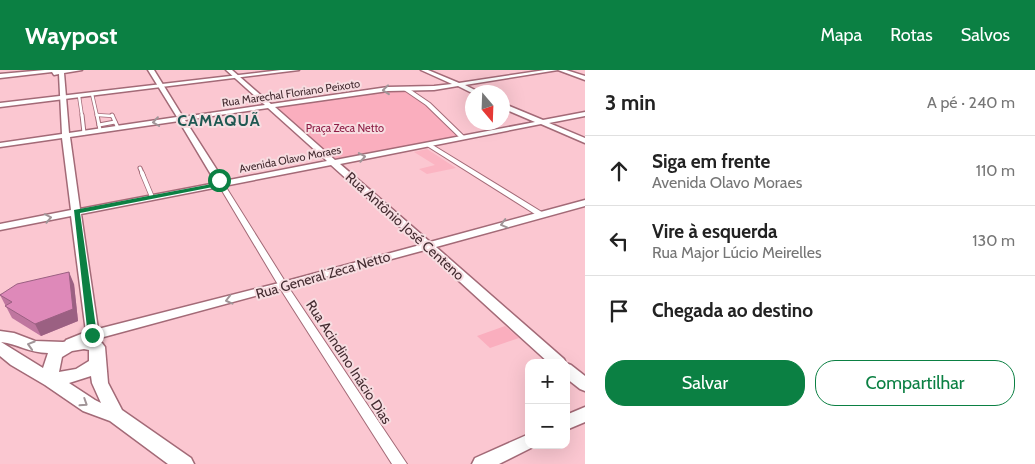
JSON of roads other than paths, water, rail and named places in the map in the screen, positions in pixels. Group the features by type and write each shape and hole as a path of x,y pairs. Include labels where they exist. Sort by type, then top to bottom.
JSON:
{"main road":[{"path":"0,105 161,86 232,74 296,70"},
{"path":"0,336 9,337 34,347 63,348 84,343 95,348"},
{"path":"0,347 17,361 51,380 89,406 116,415 184,464"},
{"path":"51,380 53,356 63,348"},
{"path":"51,380 77,376 85,372 95,348"},
{"path":"95,348 100,383 116,415"}],"street":[{"path":"0,77 79,70"},
{"name":"Rua Acindino Inácio Dias","path":"151,70 284,286 400,464"},
{"path":"424,70 465,87"},
{"name":"Rua Marechal Floriano Peixoto","path":"0,145 84,133 116,125 181,119 388,90 459,85 556,70"},
{"path":"561,70 585,78"},
{"path":"61,71 66,135 95,348"},
{"name":"Rua Antônio José Centeno","path":"232,74 555,359"},
{"path":"406,89 428,104 463,138"},
{"path":"510,108 585,141"},
{"name":"Avenida Olavo Moraes","path":"0,227 585,114"},
{"path":"429,145 540,214"},
{"name":"Rua General Zeca Netto","path":"95,348 284,286 585,203"},
{"path":"570,372 585,385"},
{"path":"570,421 585,414"},
{"path":"481,464 525,443"}],"lane":[{"path":"92,94 100,128"},
{"path":"79,96 84,133"},
{"path":"97,115 110,114 116,125"},
{"path":"140,168 152,197"}],"district":[{"name":"CAMAQUÃ","path":"219,120"}],"park label":[{"name":"Praça Zeca Netto","path":"345,128"}]}
